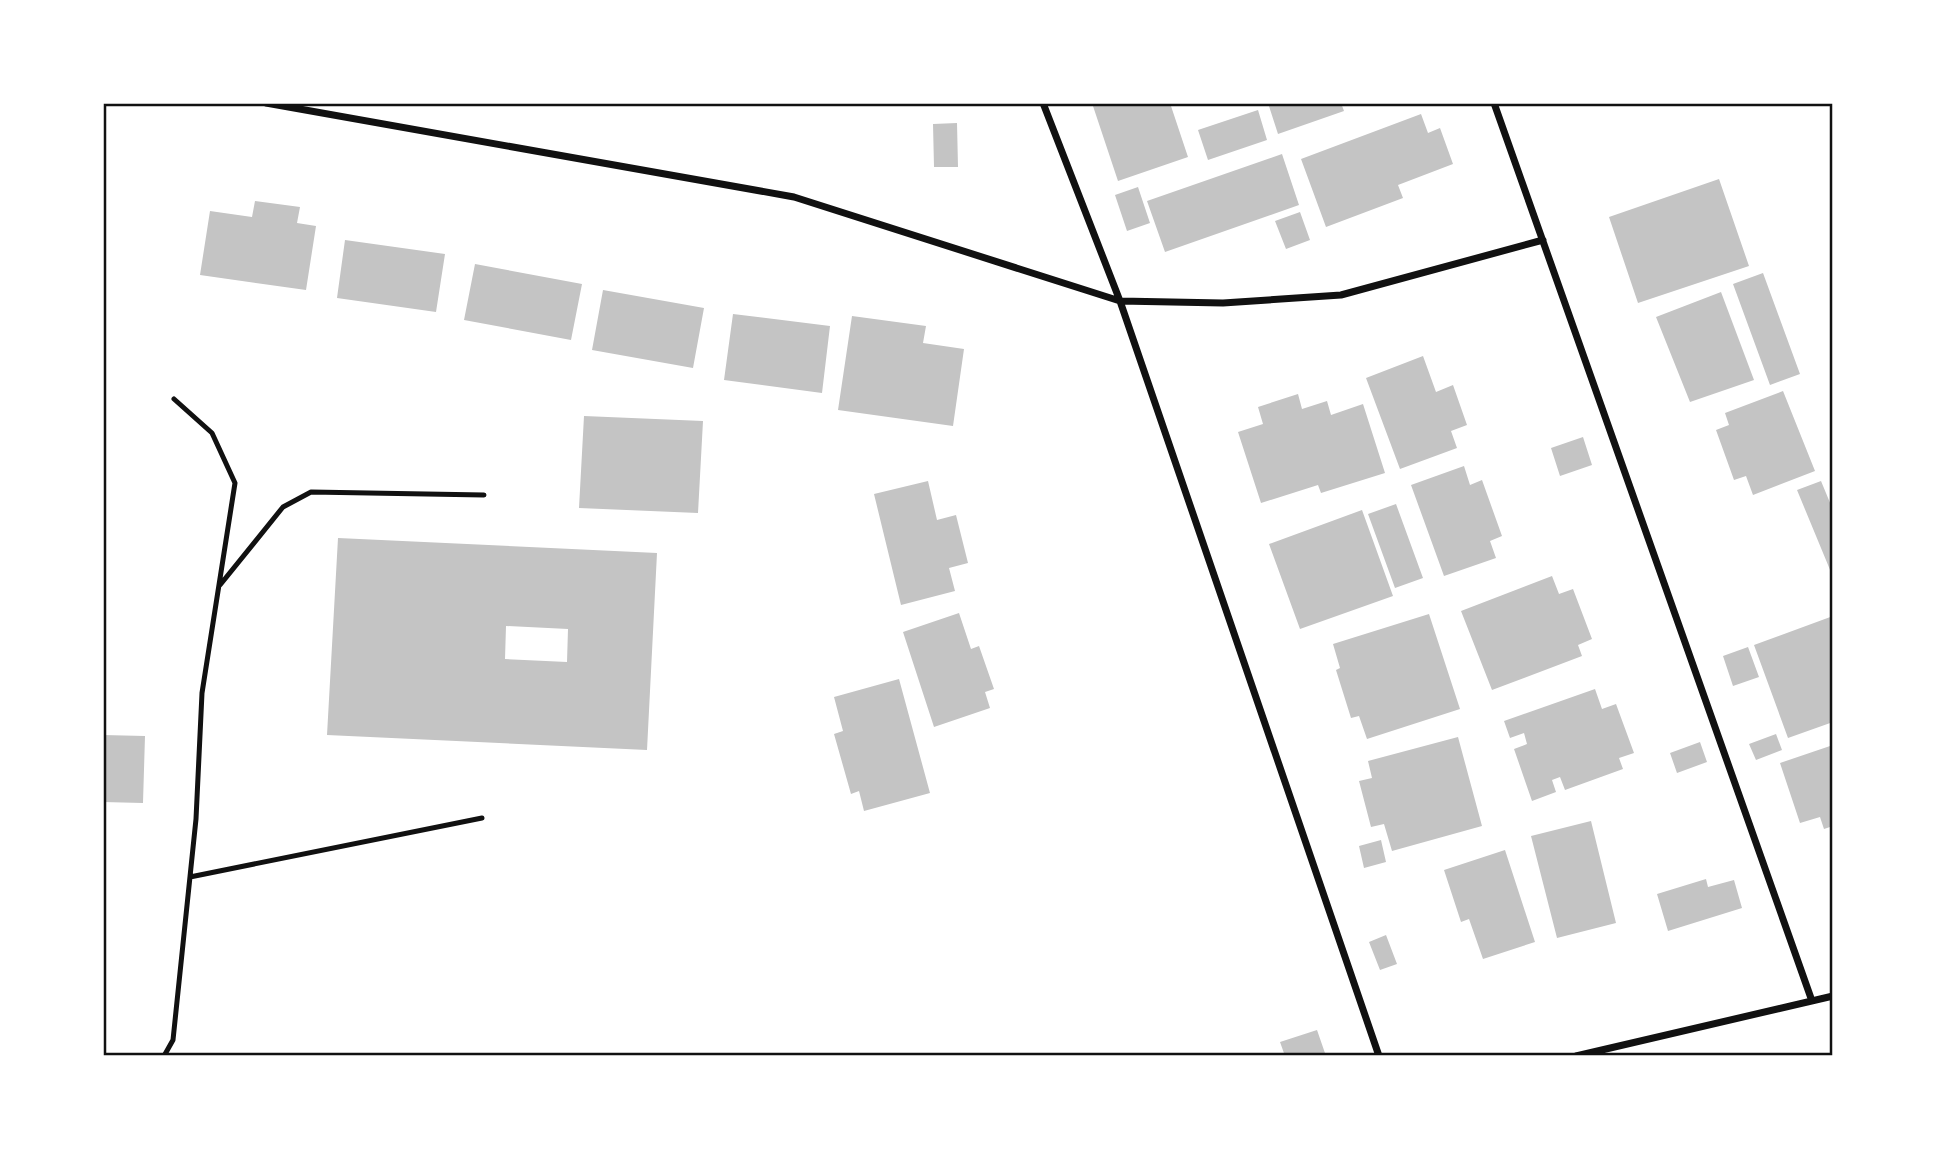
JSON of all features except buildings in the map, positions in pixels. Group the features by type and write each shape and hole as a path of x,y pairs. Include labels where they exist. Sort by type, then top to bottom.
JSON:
{"street":[{"path":"266,103 794,197 1120,301 1223,303 1341,295 1543,240"},
{"path":"1043,103 1120,301 1380,1056"},
{"path":"1494,103 1812,1001"},
{"path":"1576,1056 1833,996"}],"lane":[{"path":"164,1056 173,1040 196,819 202,693 235,483 212,433 174,399"},
{"path":"219,587 283,507 312,492 484,495"},
{"path":"190,877 482,818"}]}
